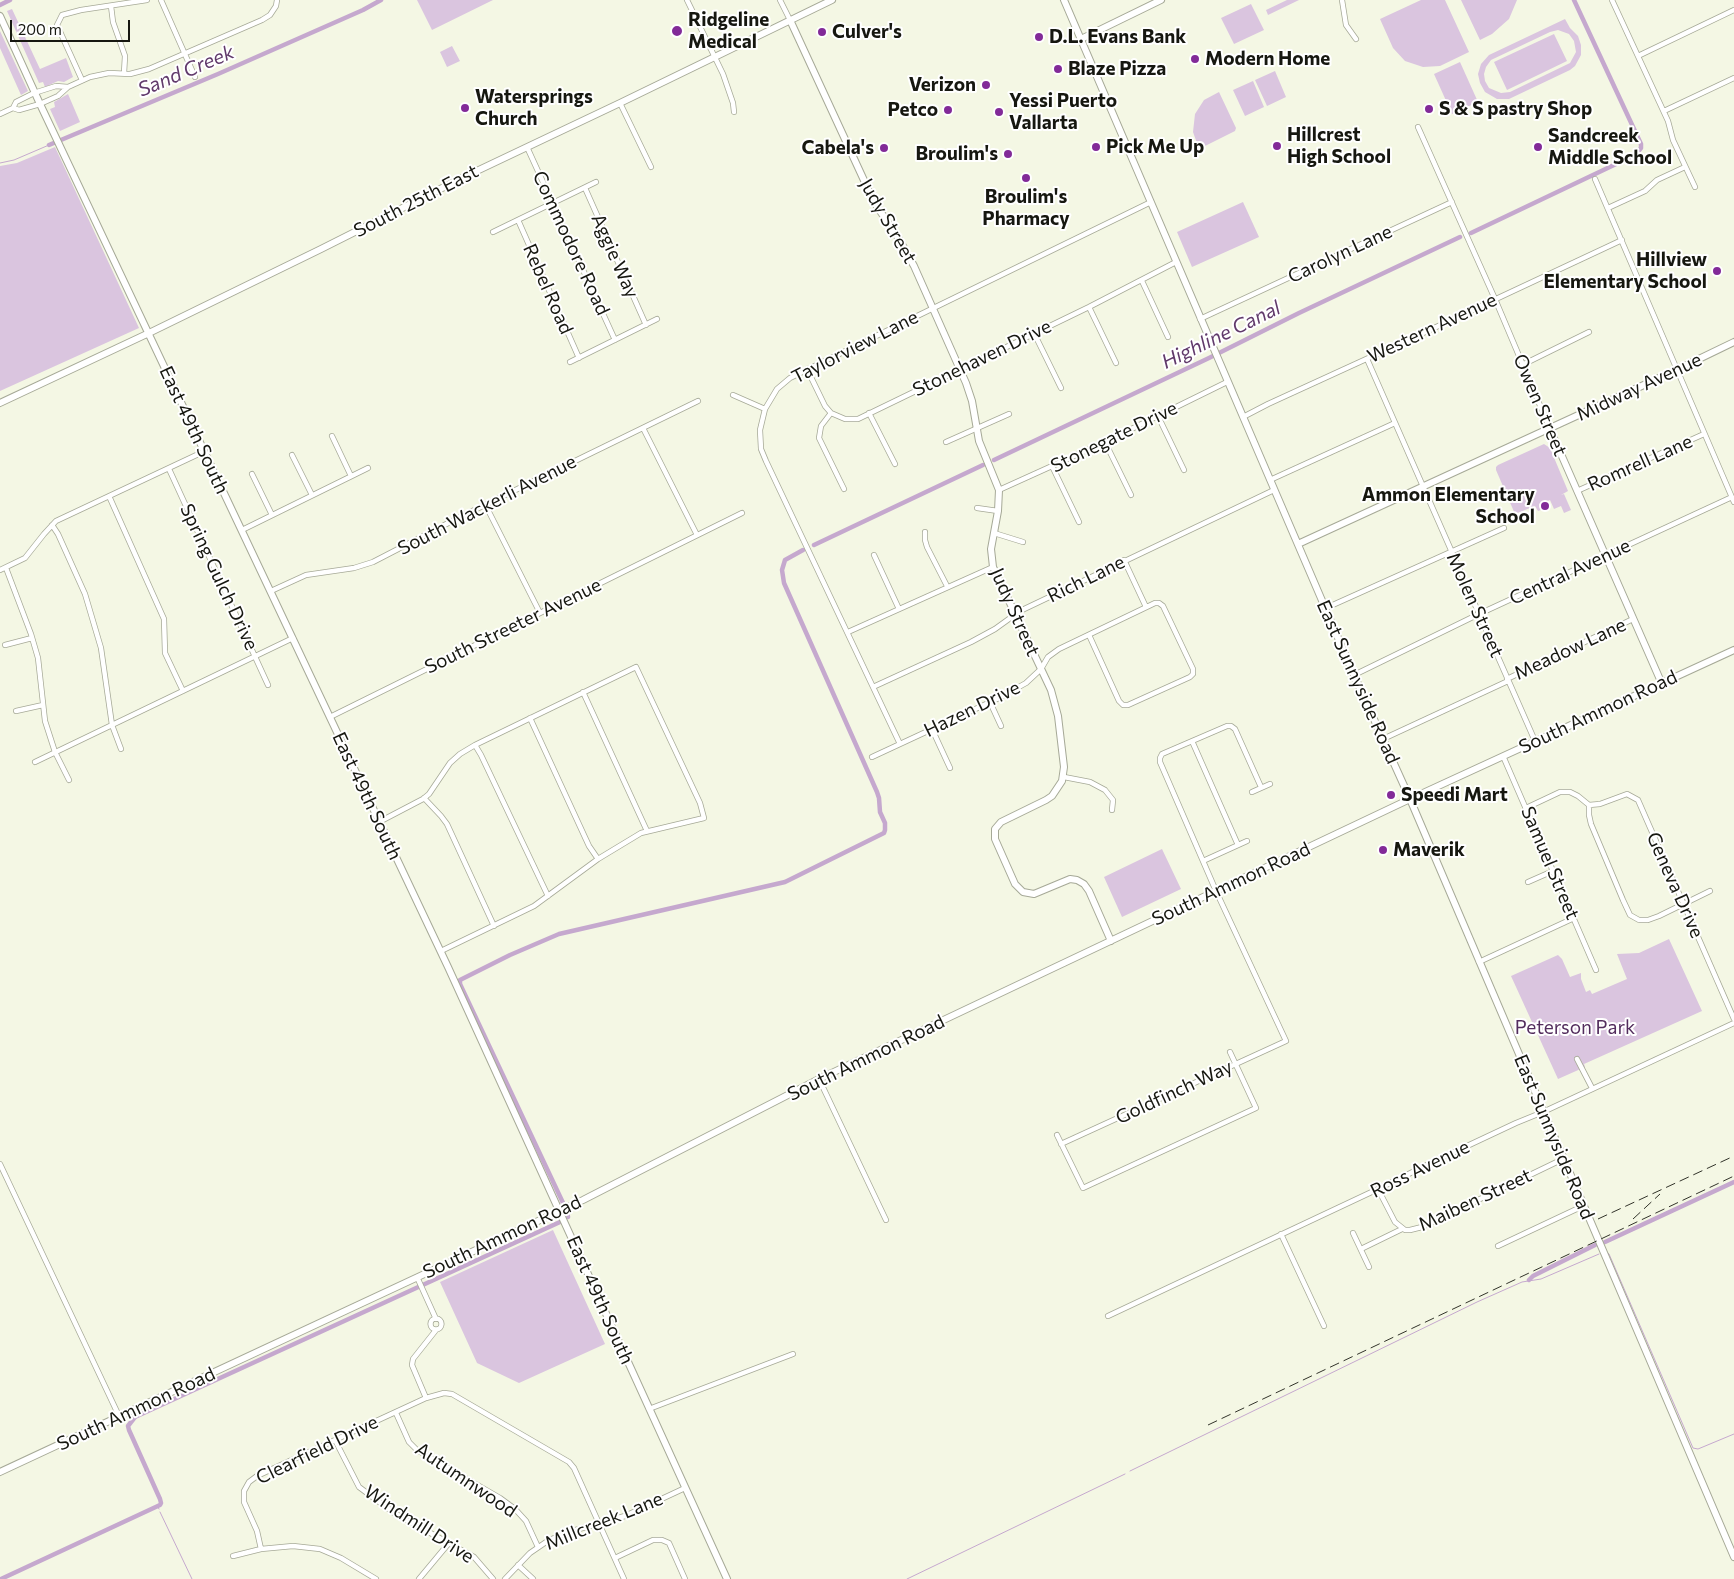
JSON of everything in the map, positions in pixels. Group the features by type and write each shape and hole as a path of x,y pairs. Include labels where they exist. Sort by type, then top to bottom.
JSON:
{"street":[{"path":"82,80 57,25 62,15 147,0"},
{"path":"161,0 195,77"},
{"path":"13,108 19,110 40,104 58,96 68,87 82,80 100,74 130,74 149,69 262,20 270,15 276,6 277,0"},
{"path":"687,0 728,87 734,112"},
{"path":"780,0 790,20"},
{"name":"South 25th East","path":"0,403 148,333 832,0"},
{"name":"East Sunnyside Road","path":"1064,0 1274,490 1410,798 1734,1558"},
{"path":"1081,40 1161,0"},
{"path":"1342,0 1346,25 1356,39"},
{"path":"1613,0 1664,111 1671,127 1673,140 1695,187"},
{"path":"111,6 113,22 124,49 124,73"},
{"path":"1638,56 1734,10"},
{"name":"East 49th South","path":"0,16 34,93 271,590 440,951 727,1579"},
{"name":"Judy Street","path":"790,20 874,202 908,254 960,369 972,401 979,441 999,490 998,512 991,549 993,567 1051,690 1058,716 1064,777"},
{"path":"1664,111 1734,78"},
{"path":"0,114 13,108 16,102 34,93 56,86 68,87"},
{"path":"620,103 651,167"},
{"name":"Owen Street","path":"1418,127 1495,299 1662,684"},
{"name":"Commodore Road","path":"527,147 615,340"},
{"path":"1608,208 1645,191 1657,180 1685,166"},
{"path":"1595,179 1733,500"},
{"path":"493,232 596,182"},
{"name":"Aggie Way","path":"585,188 646,325"},
{"name":"Taylorview Lane","path":"900,744 761,449 760,430 765,409 772,395 784,382 933,307 1151,202"},
{"name":"Carolyn Lane","path":"1200,319 1452,202"},
{"name":"Rebel Road","path":"518,220 579,358"},
{"name":"Western Avenue","path":"1243,417 1622,240"},
{"name":"Stonehaven Drive","path":"831,413 845,419 858,419 1142,281 1176,262"},
{"path":"1142,281 1168,337"},
{"path":"1089,307 1116,363"},
{"path":"570,362 657,319"},
{"path":"1522,365 1589,332"},
{"path":"1034,333 1061,388"},
{"name":"Midway Avenue","path":"1298,544 1423,488 1734,342"},
{"name":"Molen Street","path":"1367,359 1535,741"},
{"path":"807,370 825,406 831,413 820,426 819,438 844,489"},
{"name":"Stonegate Drive","path":"999,490 1105,442 1228,382"},
{"path":"733,396 765,409"},
{"name":"South Wackerli Avenue","path":"271,590 306,575 354,568 373,562 698,401"},
{"path":"869,413 895,464"},
{"path":"946,442 1009,414"},
{"path":"1158,416 1184,470"},
{"path":"1270,480 1395,423"},
{"path":"643,428 697,535"},
{"name":"Romrell Lane","path":"1577,491 1704,434"},
{"path":"332,436 351,476"},
{"path":"1105,442 1131,494"},
{"path":"0,570 26,558 56,521 205,452"},
{"path":"292,455 312,496"},
{"path":"1052,466 1079,522"},
{"path":"242,530 368,468"},
{"name":"Spring Gulch Drive","path":"169,469 268,685"},
{"path":"252,474 272,515"},
{"name":"Rich Lane","path":"873,687 971,642 994,629 1014,613 1274,490"},
{"path":"109,496 164,619 165,653 183,690"},
{"name":"Central Avenue","path":"1354,674 1605,555 1733,500"},
{"path":"486,506 540,613"},
{"path":"977,508 998,512"},
{"name":"South Streeter Avenue","path":"330,716 742,513"},
{"path":"52,525 58,534 85,594 101,648 112,725 121,749"},
{"path":"1326,608 1504,528"},
{"path":"925,532 927,547 947,586"},
{"path":"994,533 1023,542"},
{"path":"874,556 899,609"},
{"path":"1088,635 1122,705 1128,705 1193,674 1193,669 1163,606 1155,603 1146,608 1124,560"},
{"path":"848,632 993,567"},
{"path":"6,568 38,658 45,721 69,780"},
{"name":"Hazen Drive","path":"872,757 990,702 1026,683 1041,669 1048,657 1059,648 1146,608"},
{"name":"Meadow Lane","path":"1383,739 1633,619"},
{"path":"5,645 32,638"},
{"path":"35,762 293,638"},
{"name":"South Ammon Road","path":"0,1472 560,1211 819,1079 1410,798 1734,651"},
{"path":"379,822 429,794 450,763 460,754 636,667 700,803 704,818 641,833 598,859 527,910 440,951"},
{"path":"583,692 647,831"},
{"path":"990,702 1001,726"},
{"path":"16,711 43,704"},
{"path":"530,718 589,846 598,859"},
{"path":"1216,891 1160,762 1160,758 1162,754 1227,726 1232,726 1261,787"},
{"path":"932,729 950,768"},
{"path":"1192,741 1238,845"},
{"path":"475,745 482,755 548,896"},
{"name":"Samuel Street","path":"1503,756 1596,970"},
{"path":"1111,940 1084,884 1077,880 1070,879 1034,894 1023,892 1015,884 995,839 995,829 1001,822 1046,800 1058,788 1064,777 1090,782 1105,790 1113,800 1112,810"},
{"path":"1252,792 1270,784"},
{"path":"1526,808 1560,792 1570,792 1589,805 1591,824 1630,915 1639,920 1648,920 1710,891"},
{"name":"Geneva Drive","path":"1589,805 1600,804 1627,794 1638,800 1734,1019"},
{"path":"424,798 447,824 494,926"},
{"path":"1203,861 1247,841"},
{"path":"1528,882 1553,871"},
{"name":"Goldfinch Way","path":"1062,1144 1286,1041 1216,891"},
{"path":"1479,962 1574,918"},
{"name":"Ross Avenue","path":"1108,1316 1516,1123 1734,1023"},
{"path":"1057,1134 1083,1188 1256,1108 1230,1052"},
{"path":"1577,1059 1592,1088"},
{"path":"819,1079 886,1220"},
{"name":"Maiben Street","path":"1378,1189 1395,1222 1402,1229 1410,1230 1422,1227 1563,1159"},
{"path":"0,1164 119,1416"},
{"path":"1498,1246 1583,1206"},
{"path":"1361,1249 1402,1229"},
{"path":"1353,1233 1369,1268"},
{"path":"1281,1234 1324,1326"},
{"path":"417,1279 436,1319 440,1321 441,1325 414,1359 412,1365 426,1398"},
{"path":"436,1319 430,1323 432,1328 436,1330"},
{"path":"649,1409 793,1354"},
{"name":"Clearfield Drive","path":"261,1549 257,1531 244,1502 244,1491 250,1482 257,1476 426,1398 444,1392 452,1394 569,1462 574,1468 599,1524"},
{"name":"Autumnwood","path":"396,1412 410,1442 416,1450 500,1498 515,1509 526,1521 538,1547"},
{"name":"Windmill Drive","path":"335,1440 359,1487 394,1512 474,1557 493,1579"},
{"name":"Millcreek Lane","path":"505,1579 538,1547 561,1534 625,1516 685,1488"},
{"path":"599,1524 624,1579"},
{"path":"615,1558 653,1540 662,1540 669,1543 685,1579"},
{"path":"419,1579 449,1543"},
{"path":"233,1556 261,1549 293,1546 320,1549 341,1558 376,1579"},
{"path":"518,1565 533,1579"}],"green space":[{"path":"417,0 493,0 432,30"},
{"path":"1287,0 1299,0 1268,15 1266,10"},
{"path":"1421,0 1445,0 1469,52 1440,66 1423,67 1405,61 1393,48 1380,19"},
{"path":"1461,0 1517,0 1509,19 1492,34 1480,40"},
{"path":"1251,4 1264,30 1234,44 1221,18"},
{"path":"12,9 40,69 66,58 73,77 64,82 58,81 45,87 43,82 39,83 7,11"},
{"path":"1565,19 1578,36 1581,45 1581,55 1575,66 1570,70 1509,99 1497,99 1485,92 1480,83 1478,74 1481,64 1489,55","holes":["1558,30 1569,34 1574,41 1576,52 1570,63 1510,92 1501,93 1489,88 1484,74 1491,60 1550,32"]},
{"path":"0,31 28,91 21,95 0,48"},
{"path":"1554,34 1567,61 1507,90 1494,62"},
{"path":"452,46 460,61 447,67 440,52"},
{"path":"1460,62 1478,102 1452,114 1434,74"},
{"path":"1275,71 1286,97 1267,106 1255,80"},
{"path":"1253,81 1264,107 1245,116 1233,90"},
{"path":"1219,92 1236,128 1235,131 1199,149 1193,132 1195,114 1204,100"},
{"path":"68,94 80,122 60,131 50,109 55,107 54,102"},
{"path":"55,147 139,328 0,391 0,166 17,163"},
{"path":"1243,202 1259,237 1192,267 1177,232"},
{"path":"1544,444 1550,448 1568,491 1561,495 1564,494 1571,510 1564,513 1561,506 1554,509 1550,500 1539,504 1541,510 1538,511 1535,506 1515,514 1496,467"},
{"path":"1162,849 1181,889 1122,917 1104,877"},
{"name":"Peterson Park","path":"1669,939 1702,1011 1584,1064 1585,1067 1558,1079 1511,976 1558,955 1562,959 1570,977 1581,973 1581,979 1586,992 1590,990 1592,994 1627,979 1617,954 1639,953"},
{"path":"553,1230 605,1344 519,1383 477,1363 440,1282"}],"waterway":[{"path":"0,5 10,0"},
{"name":"Sand Creek","path":"49,145 218,74 363,10 381,0"},
{"name":"Highline Canal","path":"1471,233 1635,155 1641,148 1641,144 1574,0"},
{"name":"Sand Creek","path":"0,163 14,160 49,145"},
{"name":"Highline Canal","path":"994,460 1460,237"},
{"path":"814,545 983,465"},
{"path":"564,1205 460,984 460,980 510,955 559,934 785,882 884,833 885,823 880,812 877,792 784,583 782,570 785,560 803,550"},
{"path":"1605,1242 1734,1182"},
{"path":"567,1212 568,1217"},
{"path":"1,1579 160,1505 160,1499 129,1430 128,1426 135,1417 560,1222"},
{"path":"1529,1280 1533,1276 1595,1245"},
{"path":"1606,1251 1609,1254 1693,1448 1698,1449 1734,1434"},
{"path":"1130,1471 1477,1302 1522,1282 1541,1279 1599,1254"},
{"path":"907,1579 1125,1474"},
{"path":"160,1512 192,1579"}],"railway":[{"path":"1598,1219 1734,1156"},
{"path":"1208,1425 1734,1176"},
{"path":"1633,1219 1660,1194"}],"place":[{"name":"Ridgeline Medical","path":"677,31"},
{"name":"Culver's","path":"822,32"},
{"name":"D.L. Evans Bank","path":"1039,37"},
{"name":"Modern Home","path":"1195,59"},
{"name":"Blaze Pizza","path":"1058,69"},
{"name":"Verizon","path":"986,85"},
{"name":"Watersprings Church","path":"465,108"},
{"name":"S & S pastry Shop","path":"1429,109"},
{"name":"Petco","path":"948,110"},
{"name":"Yessi Puerto Vallarta","path":"999,112"},
{"name":"Hillcrest High School","path":"1277,146"},
{"name":"Pick Me Up","path":"1096,147"},
{"name":"Sandcreek Middle School","path":"1538,147"},
{"name":"Cabela's","path":"884,148"},
{"name":"Broulim's","path":"1008,154"},
{"name":"Broulim's Pharmacy","path":"1026,178"},
{"name":"Hillview Elementary School","path":"1717,271"},
{"name":"Ammon Elementary School","path":"1545,506"},
{"name":"Speedi Mart","path":"1391,795"},
{"name":"Maverik","path":"1383,850"}]}
